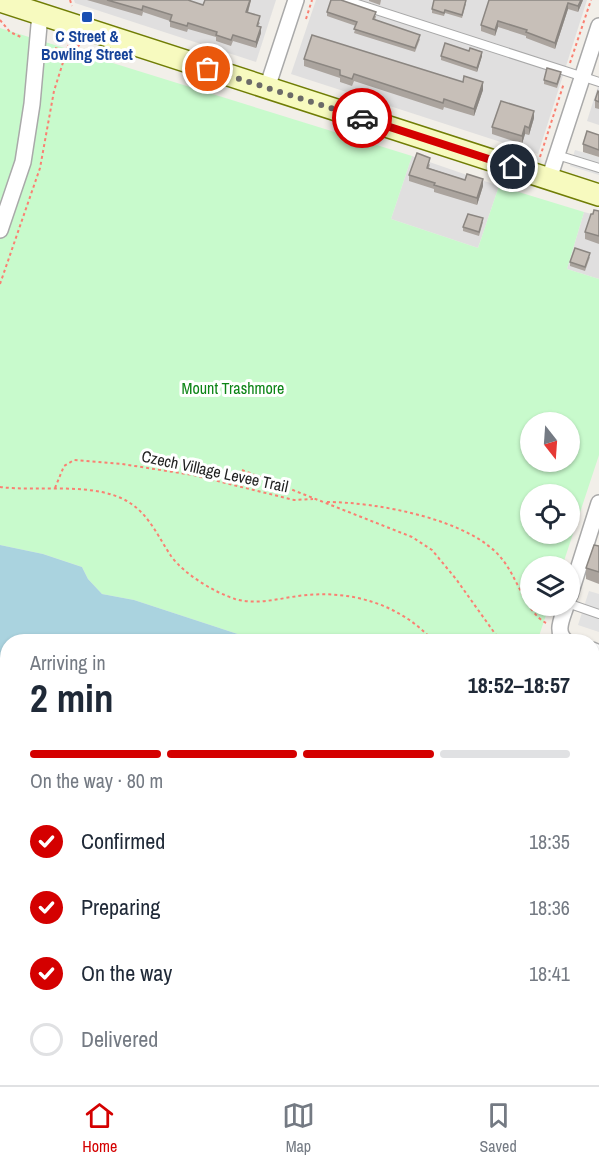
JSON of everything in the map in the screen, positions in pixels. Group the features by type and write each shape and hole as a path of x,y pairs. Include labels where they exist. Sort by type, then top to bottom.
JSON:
{"main road":[{"path":"0,1 39,7 267,88 599,195"}],"street":[{"path":"267,88 296,0"},
{"path":"0,230 23,162 32,104 39,7"},
{"path":"549,179 599,26"},
{"path":"580,570 593,537 599,504"},
{"path":"559,634 564,616"}],"lane":[{"path":"345,0 599,82"},
{"path":"557,154 599,168"},
{"path":"580,608 599,614"}],"path":[{"path":"0,20 10,32 22,38"},
{"name":"Czech Village Levee Trail","path":"54,489 64,466 74,460 122,464 194,475 294,500 316,500"},
{"name":"Czech Village Levee Trail","path":"242,470 412,537 432,550 495,634"},
{"path":"0,487 20,490 54,489 102,492 129,502 150,523 173,559 204,585 238,600 257,602 322,594 359,597 408,618 427,634"},
{"name":"Czech Village Levee Trail","path":"324,502 350,502 405,511 455,527 479,540 501,557 536,616 559,634"}],"shaded area":[{"path":"74,0 276,0 256,62 75,3"},
{"path":"316,0 587,0 538,154 291,74"},
{"path":"599,83 599,125 587,121"},
{"path":"575,150 599,157 599,175 570,166"},
{"path":"412,156 499,186 478,248 391,219"},
{"path":"584,212 599,216 599,279 567,269"},
{"path":"589,591 599,594 599,632 578,625"}],"green space":[{"name":"Mount Trashmore","path":"0,28 412,156 391,219 478,248 499,186 584,212 567,269 599,279 599,455 580,513 580,484 520,484 520,544 570,544 566,556 520,556 520,616 546,616 540,634 238,634 134,600 102,594 88,579 82,567 43,554 0,545"}],"water":[{"path":"0,545 43,554 82,567 88,579 102,594 134,600 238,634 0,634"}],"building":[{"path":"107,0 188,0 203,5 205,0 250,0 246,12 260,16 257,26 261,27 256,42 233,35 231,40 216,35 217,32 188,23 187,26 170,21 172,15 143,6 142,10"},
{"path":"331,0 341,0 376,12 373,19 420,35 415,48 354,29 357,22 327,12"},
{"path":"434,0 466,0 462,15 432,9"},
{"path":"489,0 581,0 578,6 568,3 555,43 526,32 527,30 498,21 495,30 481,25"},
{"path":"312,35 463,82 464,76 483,82 474,109 444,99 443,103 354,74 352,79 340,75 340,70 304,59"},
{"path":"445,43 469,51 470,48 482,52 477,68 441,56"},
{"path":"547,68 561,72 557,84 544,80"},
{"path":"599,92 599,102 595,100"},
{"path":"501,101 534,111 529,128 525,126 522,136 492,127"},
{"path":"587,131 599,135 599,150 583,144"},
{"path":"417,153 430,158 427,168 465,180 467,174 483,179 477,198 409,175"},
{"path":"594,210 599,211 599,236 585,232"},
{"path":"468,214 483,218 479,232 463,227"},
{"path":"575,248 590,253 585,267 570,262"},
{"path":"594,545 599,546 599,572 586,568"}],"way so far":[{"path":"208,69 362,118"}],"place":[{"name":"C Street & Bowling Street","path":"87,17"}],"route":[{"path":"362,118 513,167"}]}
